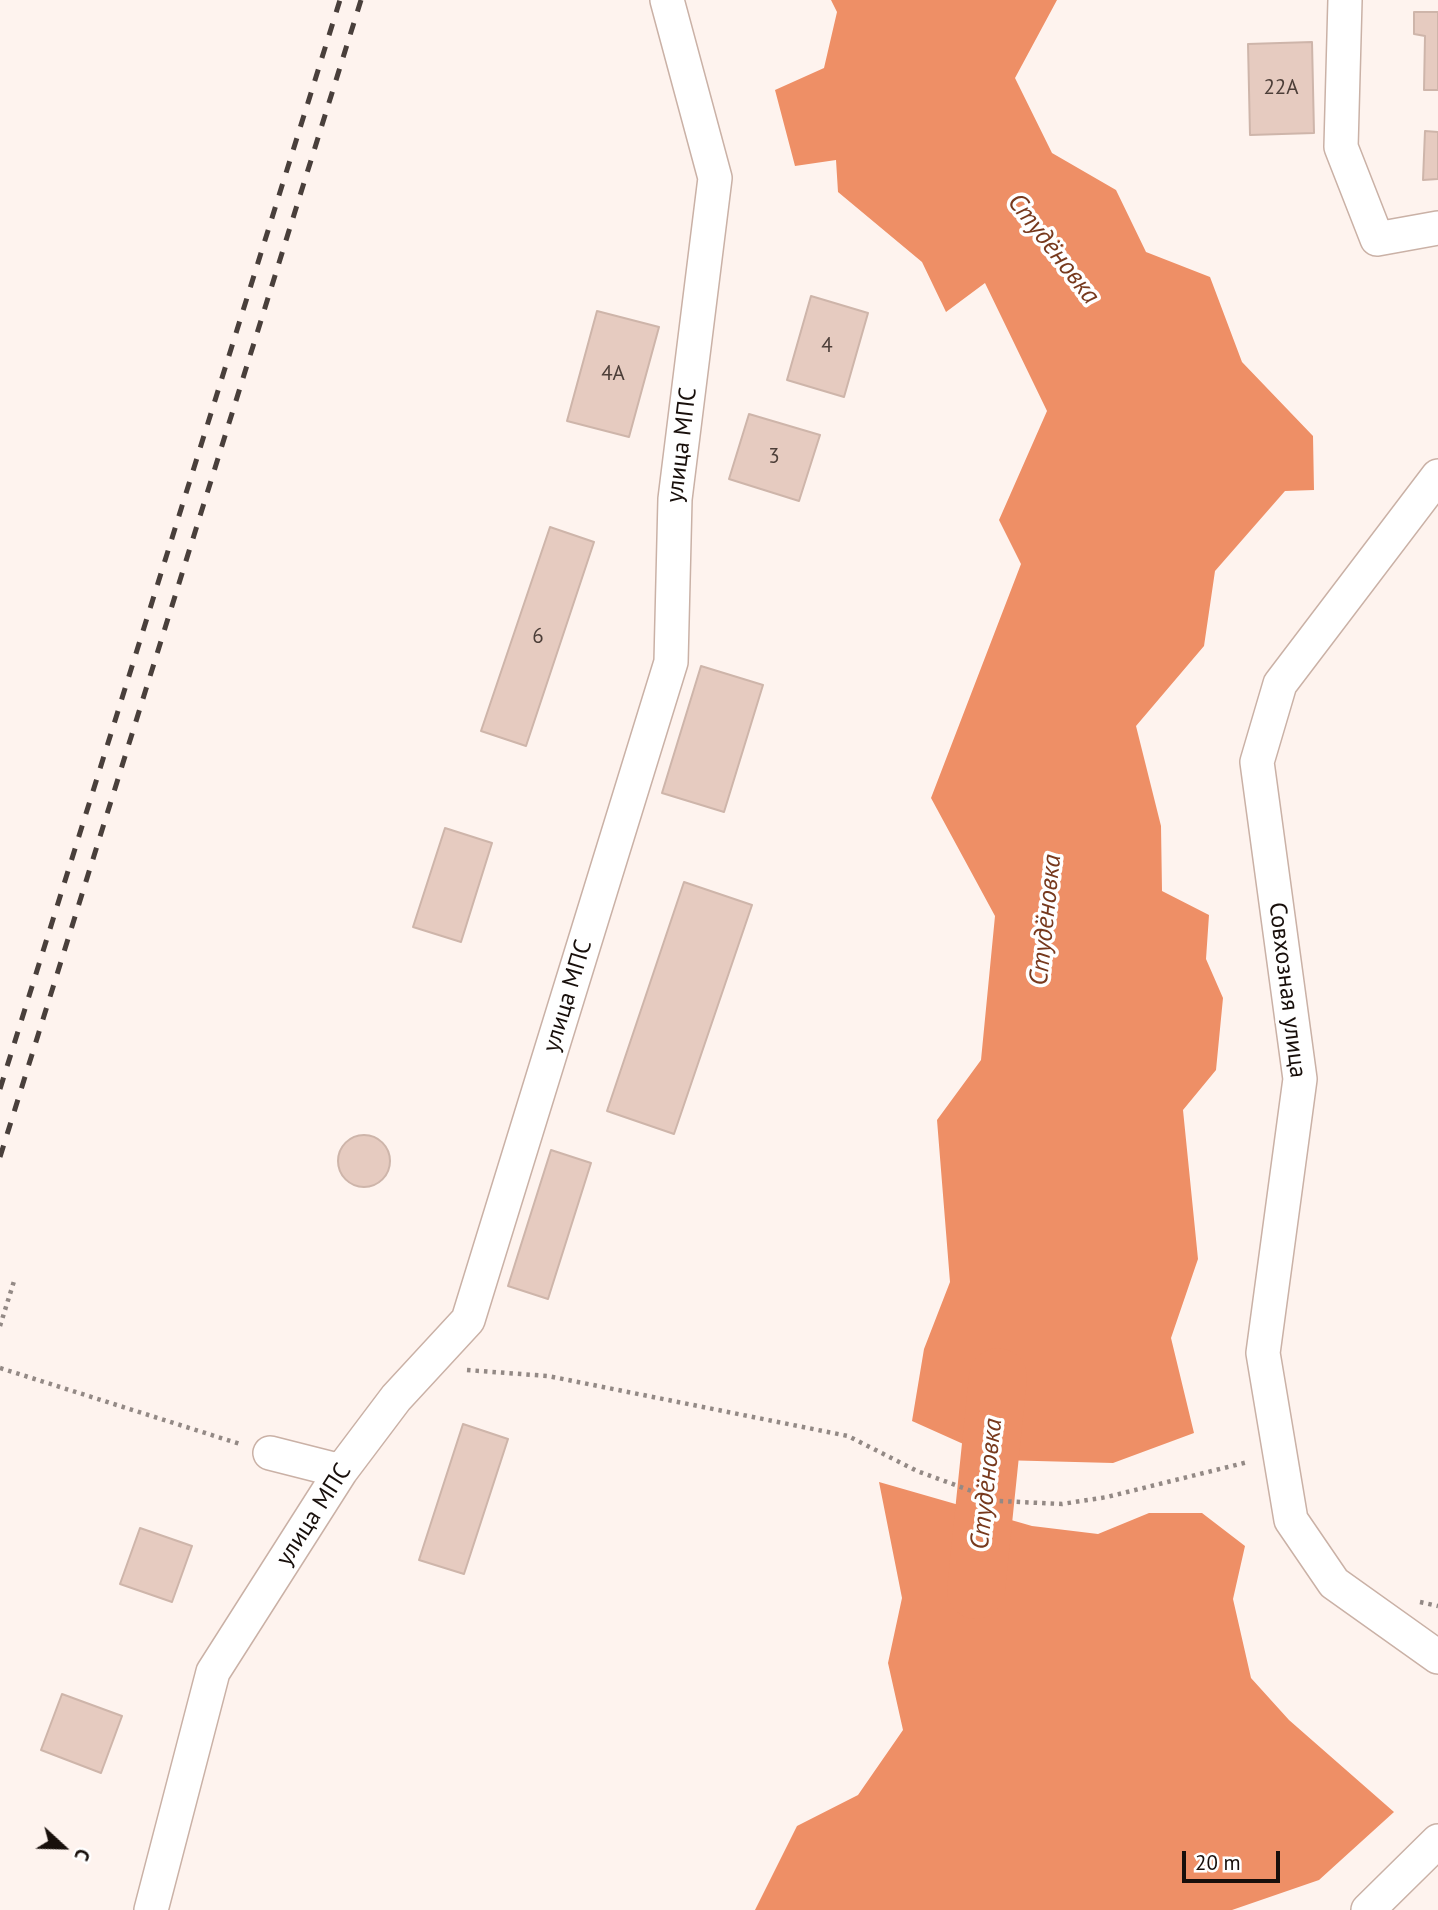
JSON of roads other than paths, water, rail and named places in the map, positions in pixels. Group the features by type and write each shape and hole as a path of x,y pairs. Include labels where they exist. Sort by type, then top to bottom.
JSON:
{"street":[{"name":"улица МПС","path":"151,1910 213,1672 341,1471 396,1398 468,1320 671,662 675,499 715,178 667,0"},
{"path":"1345,0 1341,147 1377,239 1438,228"},
{"name":"Совхозная улица","path":"1438,476 1280,684 1257,762 1300,1079 1264,1353 1291,1520 1334,1584 1438,1657"},
{"path":"270,1453 341,1471"},
{"path":"1368,1910 1438,1841"}],"water":[{"path":"831,0 1057,0 1015,78 1052,153 1116,190 1146,252 1210,277 1242,362 1313,436 1314,490 1285,491 1215,571 1204,646 1136,726 1161,826 1162,891 1209,915 1206,959 1223,998 1216,1070 1183,1110 1198,1259 1171,1338 1194,1433 1113,1463 999,1460 912,1421 924,1349 950,1282 937,1120 981,1060 995,916 931,798 1021,564 999,520 1047,411 985,283 946,312 922,262 838,192 836,160 795,166 775,90 824,68 837,12"},
{"path":"879,1482 1032,1526 1098,1534 1149,1513 1202,1513 1245,1546 1233,1599 1251,1678 1289,1720 1394,1812 1319,1880 1232,1910 755,1910 797,1826 858,1795 903,1730 888,1663 902,1598"}],"waterway":[{"name":"Студёновка","path":"976,1590 998,1377"}],"railway":[{"path":"0,1089 340,0"},
{"path":"0,1157 361,0"}]}
